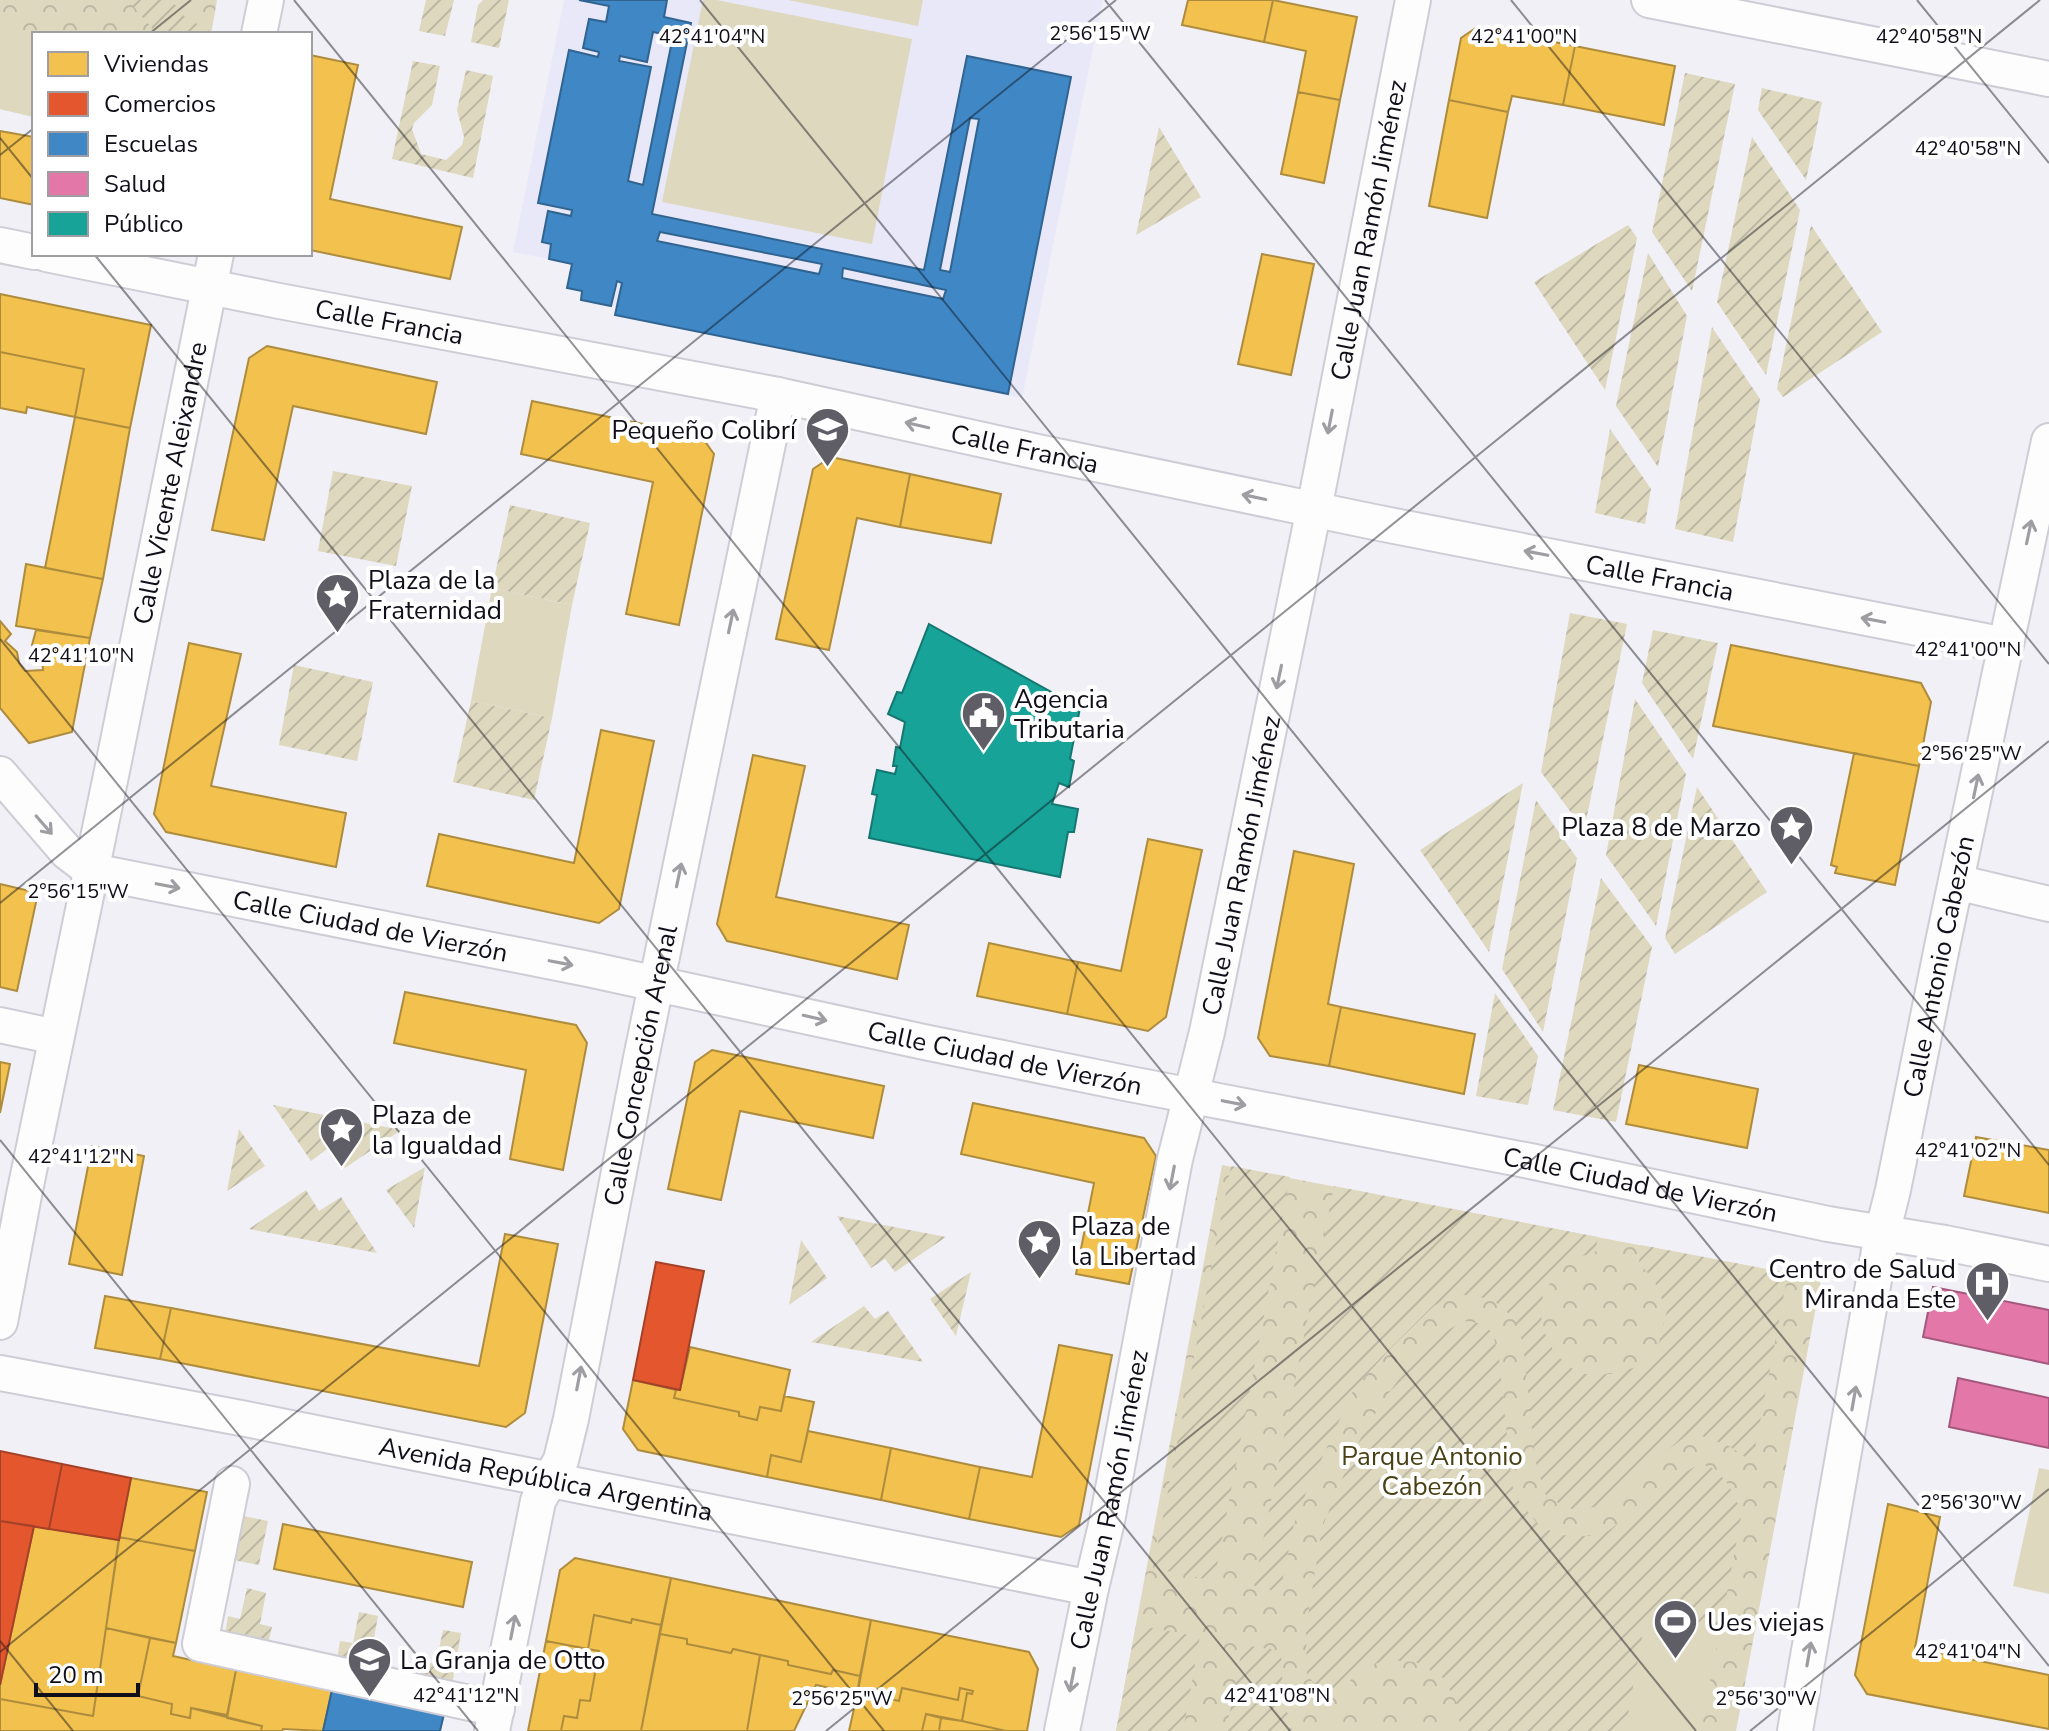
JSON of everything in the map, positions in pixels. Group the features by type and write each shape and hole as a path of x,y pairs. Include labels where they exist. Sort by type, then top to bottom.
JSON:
{"street":[{"path":"259,32 266,0"},
{"name":"Calle Juan Ramón Jiménez","path":"1062,1731 1107,1521 1175,1159 1207,1032 1413,0"},
{"path":"1649,0 2049,79"},
{"path":"0,245 32,252"},
{"name":"Calle Francia","path":"56,256 209,288 778,395 1313,509 2005,645"},
{"name":"Calle Vicente Aleixandre","path":"0,1322 216,256"},
{"name":"Calle Concepción Arenal","path":"495,1720 538,1501 561,1460 571,1419 641,1058 778,395"},
{"name":"Calle Antonio Cabezón","path":"1795,1731 1882,1234 2049,441"},
{"name":"Calle Ciudad de Vierzón","path":"0,774 67,852 92,871 657,983 924,1042 1530,1161 1828,1224 2049,1264"},
{"path":"1956,882 2049,904"},
{"path":"0,1025 56,1037"},
{"name":"Avenida República Argentina","path":"0,1373 246,1419 1091,1588"},
{"path":"232,1484 200,1644 495,1720"}],"shaded area":[{"path":"564,0 1103,0 1022,398 615,315 617,307 581,300 582,291 567,288 572,264 513,252"}],"green space":[{"path":"0,0 217,0 211,32 32,32 32,117 0,109"},
{"path":"128,0 171,0 185,17 211,32 155,32"},
{"path":"426,0 454,0 445,36 419,31"},
{"path":"483,0 509,0 499,48 471,42 478,5"},
{"path":"703,0 717,0 912,39 872,244 662,202"},
{"path":"788,0 923,0 918,26"},
{"path":"0,33 32,39 32,117 0,109"},
{"path":"413,61 440,66 432,105 412,129 421,154 446,160 462,145 464,137 457,110 466,70 493,76 473,178 392,159"},
{"path":"1685,73 1735,84 1692,291 1652,232"},
{"path":"1762,88 1822,102 1806,180 1758,110"},
{"path":"1159,127 1201,197 1136,235"},
{"path":"1752,137 1800,210 1766,375 1717,302"},
{"path":"1628,225 1637,238 1605,390 1534,282"},
{"path":"1811,225 1882,332 1783,397 1777,389"},
{"path":"1648,253 1687,316 1658,467 1616,406"},
{"path":"1712,327 1760,399 1733,542 1675,529"},
{"path":"1610,429 1651,489 1645,524 1595,513"},
{"path":"333,471 412,486 396,566 318,551"},
{"path":"510,505 590,523 572,605 492,588"},
{"path":"492,588 572,605 552,718 471,701"},
{"path":"1570,613 1627,624 1584,830 1541,772"},
{"path":"1653,630 1718,643 1693,759 1642,683"},
{"path":"294,665 373,682 357,761 279,745"},
{"path":"1635,699 1686,774 1656,926 1606,855"},
{"path":"471,701 552,718 534,800 453,782"},
{"path":"1523,783 1489,952 1420,850"},
{"path":"1697,787 1767,892 1675,954 1665,938"},
{"path":"1536,800 1577,858 1543,1032 1502,969"},
{"path":"1601,878 1652,947 1616,1122 1553,1110"},
{"path":"1495,993 1538,1056 1528,1105 1476,1096"},
{"path":"273,1105 401,1130 345,1168 330,1147 311,1161"},
{"path":"239,1129 265,1166 227,1191"},
{"name":"Parque Antonio Cabezón","path":"1222,1165 1821,1280 1736,1731 1116,1731"},
{"path":"1231,1166 1290,1177 1214,1581 1153,1568"},
{"path":"425,1167 414,1228 386,1190"},
{"path":"1334,1186 1598,1237 1595,1254 1580,1256 1564,1266 1543,1292 1541,1325 1555,1354 1579,1374 1613,1374 1639,1366 1659,1342 1667,1311 1654,1280 1639,1263 1641,1245 1788,1273 1754,1454 1745,1457 1729,1446 1691,1432 1597,1506 1575,1509 1564,1506 1545,1494 1535,1459 1523,1344 1515,1319 1492,1299 1464,1295 1435,1305 1354,1389 1294,1524 1280,1592 1254,1586"},
{"path":"306,1190 319,1211 341,1197 377,1253 249,1229"},
{"path":"837,1216 946,1237 895,1272 885,1259 871,1268"},
{"path":"801,1240 827,1278 789,1305"},
{"path":"971,1272 956,1336 930,1299"},
{"path":"864,1306 875,1319 888,1311 923,1362 811,1342"},
{"path":"1465,1321 1484,1324 1493,1334 1499,1358 1512,1485 1519,1501 1537,1523 1558,1535 1588,1536 1608,1531 1700,1463 1716,1470 1728,1484 1742,1512 1719,1636 1715,1628 1627,1731 1460,1731 1458,1705 1443,1678 1416,1662 1385,1660 1357,1672 1345,1687 1322,1690 1307,1676 1306,1628 1322,1528 1354,1450 1382,1402 1408,1367 1446,1331"},
{"path":"2039,1468 2049,1470 2049,1594 2013,1586"},
{"path":"243,1516 268,1521 259,1565 234,1560"},
{"path":"247,1588 266,1593 260,1624 272,1627 268,1644 225,1634 228,1616 240,1619"},
{"path":"359,1612 378,1616 372,1649 384,1652 381,1668 337,1659 340,1641 353,1643"},
{"name":"Ues viejas","path":"1655,1616 1716,1628 1719,1636 1700,1731 1625,1731 1645,1621"},
{"path":"1136,1625 1200,1637 1183,1731 1116,1731"},
{"path":"443,1630 461,1633 452,1685 421,1678 414,1671 427,1662 436,1664"},
{"path":"1243,1645 1281,1651 1283,1696 1292,1731 1226,1731"}],"building: Viviendas":[{"path":"1188,0 1273,0 1264,42 1182,25"},
{"path":"1273,0 1357,17 1340,100 1298,92 1306,51 1264,42"},
{"path":"1477,27 1575,46 1563,105 1512,96 1508,112 1449,100 1461,38"},
{"path":"1575,46 1675,66 1664,125 1563,105"},
{"path":"312,55 358,65 330,199 462,227 450,279 312,250"},
{"path":"1298,92 1340,100 1324,183 1281,174"},
{"path":"1449,100 1508,112 1487,218 1429,206"},
{"path":"0,131 32,137 32,205 0,198"},
{"path":"1262,254 1314,264 1291,375 1238,364"},
{"path":"0,294 151,325 130,428 75,417 84,369 0,352"},
{"path":"267,346 437,382 426,434 293,406 264,540 212,530 249,358"},
{"path":"0,352 84,369 75,417 27,407 26,413 0,408"},
{"path":"532,401 701,436 714,454 679,625 626,614 653,482 521,454"},
{"path":"75,417 130,428 103,579 45,568"},
{"path":"831,457 910,474 900,527 857,518 829,650 776,639 813,469"},
{"path":"910,474 1001,494 991,543 900,527"},
{"path":"26,564 103,579 90,638 16,626"},
{"path":"0,621 11,634 5,641 17,652 19,663 25,671 43,670 42,658 32,645 36,630 90,638 72,732 29,743 0,708"},
{"path":"189,643 241,654 211,786 346,813 336,867 166,832 154,814"},
{"path":"1731,645 1921,683 1931,702 1919,766 1713,726"},
{"path":"601,730 654,741 619,909 599,923 427,886 439,834 574,863"},
{"path":"1854,753 1919,766 1895,885 1835,873 1837,867 1831,865"},
{"path":"753,755 805,766 776,897 909,925 897,979 727,941 717,924"},
{"path":"1148,839 1202,850 1166,1017 1148,1031 1067,1014 1078,962 1121,971"},
{"path":"1294,851 1354,864 1328,1004 1341,1007 1329,1066 1270,1056 1258,1038"},
{"path":"0,884 38,893 17,991 0,987"},
{"path":"989,943 1078,962 1067,1014 977,996"},
{"path":"405,992 576,1025 587,1043 563,1170 510,1159 526,1070 394,1043"},
{"path":"1341,1007 1475,1034 1464,1094 1329,1066"},
{"path":"712,1050 884,1086 873,1138 740,1111 721,1200 668,1189 695,1062"},
{"path":"0,1062 10,1064 0,1113"},
{"path":"1639,1065 1758,1089 1747,1148 1626,1124"},
{"path":"973,1103 1144,1138 1156,1156 1129,1284 1076,1274 1094,1183 961,1154"},
{"path":"1976,1137 2049,1150 2049,1213 1964,1196"},
{"path":"92,1146 144,1156 122,1275 69,1264"},
{"path":"505,1234 558,1244 525,1413 506,1427 160,1359 171,1308 479,1366"},
{"path":"105,1296 171,1308 160,1359 95,1348"},
{"path":"1059,1345 1112,1355 1079,1525 1061,1537 969,1519 980,1467 1032,1477"},
{"path":"690,1347 790,1370 781,1411 760,1407 757,1420 739,1416 739,1412 674,1398 676,1390 680,1390"},
{"path":"633,1380 676,1390 674,1398 739,1412 739,1416 757,1420 760,1407 781,1411 784,1396 814,1402 801,1462 771,1455 767,1477 638,1450 623,1429"},
{"path":"808,1431 891,1448 881,1500 767,1477 771,1455 801,1462"},
{"path":"891,1448 980,1467 969,1519 881,1500"},
{"path":"131,1478 207,1492 195,1551 119,1537"},
{"path":"1888,1504 1940,1517 1915,1648 2049,1675 2049,1729 1867,1694 1855,1675"},
{"path":"283,1524 472,1562 463,1607 274,1569"},
{"path":"34,1526 119,1540 93,1716 0,1699 0,1685"},
{"path":"119,1537 195,1551 176,1643 106,1628"},
{"path":"575,1558 671,1578 661,1625 632,1619 631,1623 594,1615 588,1649 546,1641 560,1570"},
{"path":"671,1578 871,1620 860,1676 833,1670 831,1674 788,1665 788,1661 733,1649 731,1653 687,1644 687,1639 660,1634"},
{"path":"594,1615 631,1623 632,1619 661,1625 641,1731 561,1731 564,1716 577,1718 580,1700 590,1701 599,1651 588,1649"},
{"path":"871,1620 1029,1652 1038,1669 1027,1731 1006,1731 962,1721 967,1693 972,1694 973,1691 960,1688 958,1700 902,1688 899,1701 858,1691"},
{"path":"106,1628 150,1638 138,1696 172,1704 171,1714 190,1718 191,1708 262,1726 261,1731 0,1731 0,1699 93,1716"},
{"path":"660,1634 687,1639 687,1644 760,1655 747,1731 641,1731"},
{"path":"150,1638 176,1643 173,1656 236,1670 227,1715 191,1708 190,1718 171,1714 172,1704 138,1696"},
{"path":"546,1641 599,1651 590,1701 580,1700 577,1718 564,1716 561,1731 528,1731"},
{"path":"760,1655 788,1661 788,1665 831,1674 833,1670 860,1676 857,1694 816,1685 794,1731 747,1731"},
{"path":"236,1670 332,1690 323,1731 261,1731 262,1726 227,1718"},
{"path":"902,1688 958,1700 960,1688 973,1691 972,1694 967,1693 962,1721 926,1714 922,1731 849,1731 858,1691 899,1701"},
{"path":"926,1714 941,1718 939,1731 922,1731"},
{"path":"941,1718 962,1721 1006,1731 939,1731"}],"building: Comercios":[{"path":"656,1262 704,1271 680,1390 633,1380"},
{"path":"0,1451 62,1464 49,1529 0,1521"},
{"path":"62,1464 131,1478 119,1540 49,1529"},
{"path":"0,1521 34,1526 0,1685"}],"building: Escuelas":[{"path":"579,0 667,0 664,17 691,23 652,214 924,270 967,56 1071,77 1008,394 615,315 622,283 617,281 611,306 581,300 582,291 567,288 572,264 549,259 551,244 542,242 548,211 571,216 572,210 538,203 569,50 598,57 599,52 583,48 589,19 606,22 609,6","holes":["653,32 673,36 643,185 628,181 651,67 619,61 620,56 647,62","970,118 979,119 950,272 940,270","660,232 822,264 819,274 657,241","843,268 946,290 943,299 842,278"]},
{"path":"332,1690 444,1714 440,1731 323,1731"}],"building: Salud":[{"name":"Centro de Salud Miranda Este","path":"1933,1287 2049,1310 2049,1364 1923,1337"},
{"name":"Centro de Salud Miranda Este","path":"1958,1378 2049,1398 2049,1448 1949,1427"}],"building: Público":[{"name":"Agencia Tributaria","path":"929,624 1080,708 1070,759 1074,761 1069,787 1059,783 1052,804 1078,809 1074,832 1068,832 1060,877 869,838 877,795 872,794 877,770 895,774 896,747 900,748 905,722 888,714 897,692 902,693"}],"place":[{"name":"Pequeño Colibrí","path":"827,469"},
{"name":"Plaza de la Fraternidad","path":"337,634"},
{"name":"Agencia Tributaria","path":"983,753"},
{"name":"Plaza 8 de Marzo","path":"1792,866"},
{"name":"Plaza de la Igualdad","path":"341,1169"},
{"name":"Plaza de la Libertad","path":"1040,1280"},
{"name":"Centro de Salud Miranda Este","path":"1987,1323"},
{"name":"Ues viejas","path":"1676,1661"},
{"name":"La Granja de Otto","path":"369,1699"}]}
